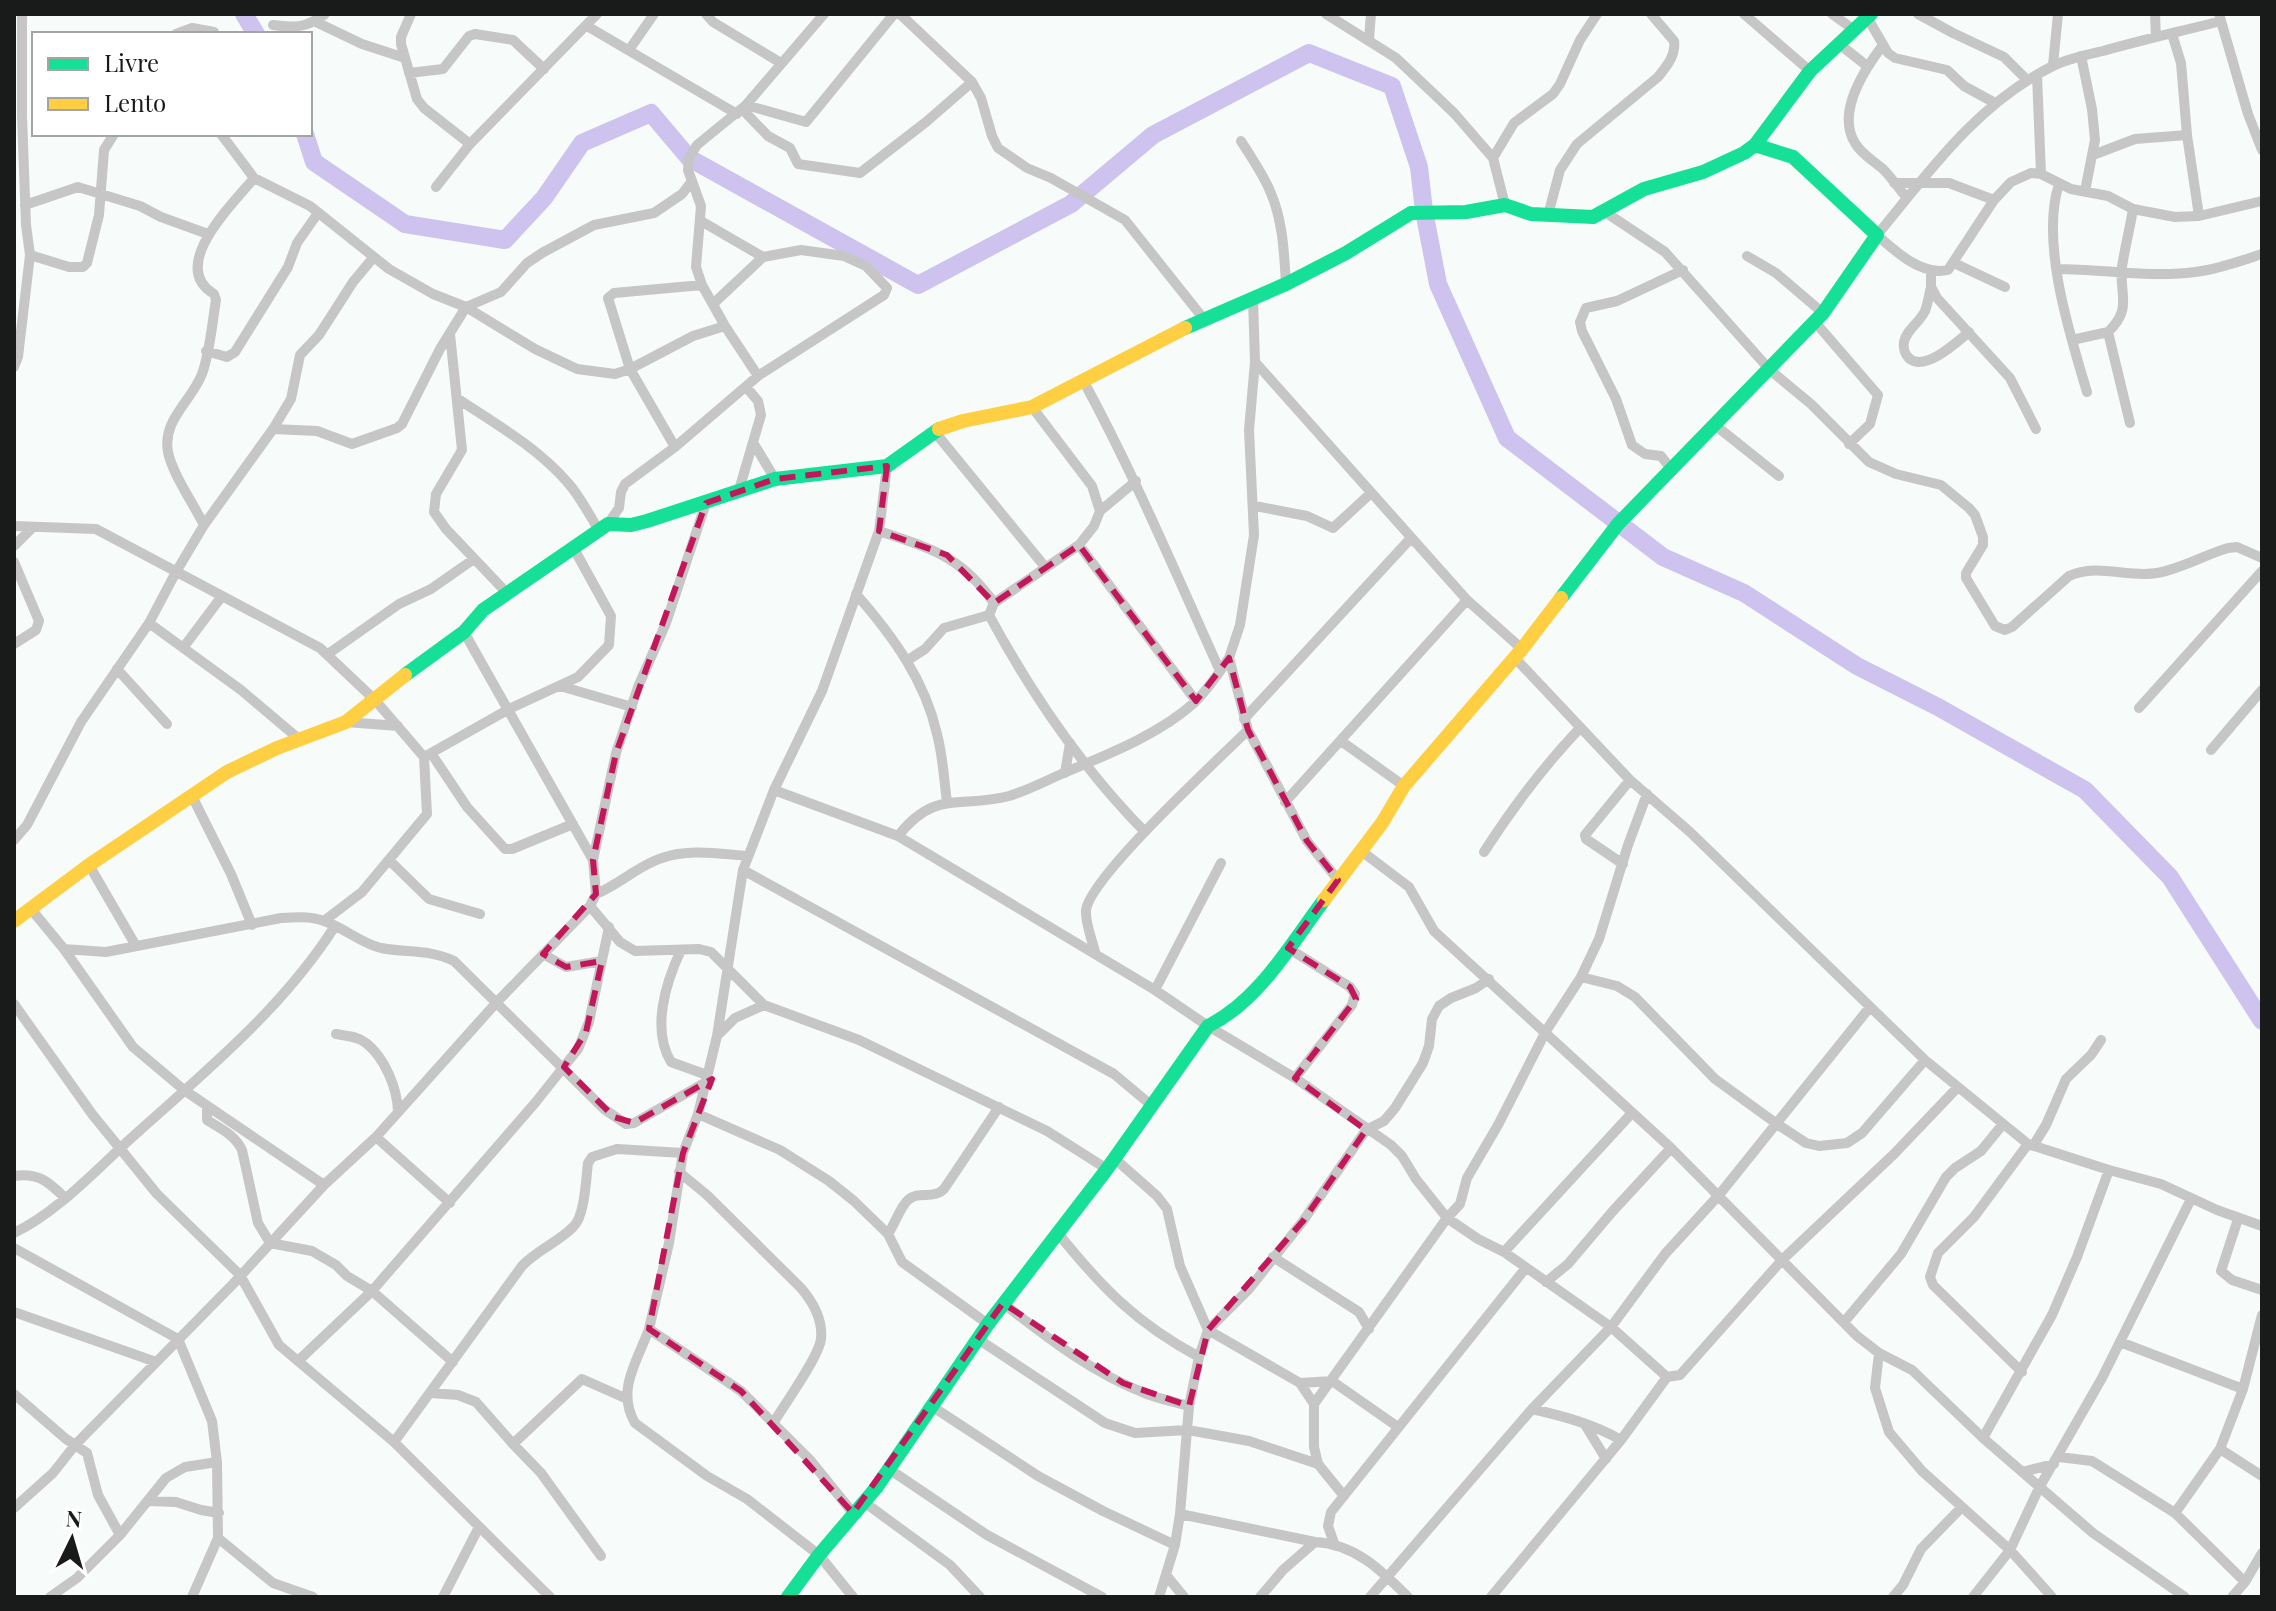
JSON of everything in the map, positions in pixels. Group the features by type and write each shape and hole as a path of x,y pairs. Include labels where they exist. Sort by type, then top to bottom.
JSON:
{"street":[{"path":"14,367 18,357 30,255 18,115 22,14"},
{"path":"411,14 401,37 417,99 470,144"},
{"path":"436,187 470,144 597,14"},
{"path":"629,50 654,14"},
{"path":"706,14 713,22 781,63"},
{"path":"758,376 702,285 695,257 701,206 688,170 689,158 697,145 742,109 824,14"},
{"path":"742,109 761,109 802,122 811,119 894,14"},
{"path":"900,14 972,82 981,98 998,148 1027,168 1051,178 1125,220 1203,318"},
{"path":"1326,14 1396,58 1454,113 1493,158 1505,205"},
{"path":"1369,39 1371,14"},
{"path":"1493,158 1514,123 1553,94 1597,14"},
{"path":"1548,215 1560,170 1568,155 1585,137 1658,77 1674,53 1674,41 1651,14"},
{"path":"1744,14 1810,71"},
{"path":"1832,14 1853,29"},
{"path":"1918,14 2004,57 2032,77 2041,174"},
{"path":"2053,65 2058,14"},
{"path":"2155,14 2156,37"},
{"path":"603,527 631,525 775,479 887,466 934,431 963,421 1032,407 1203,318 1286,284 1346,253 1411,213 1466,212 1505,205 1531,214 1593,217 1644,189 1703,172 1755,145 1810,71 1869,15 1888,53 1901,61 1947,70 1964,86 1995,103"},
{"path":"273,25 301,28 320,18 362,44 405,58"},
{"path":"788,1597 889,1469 1003,1303 1111,1164 1208,1026 1228,1016 1266,977 1382,823 1404,786 1519,654 1618,524 1819,317 1877,235 1950,145 1995,103 2053,65 2220,18 2239,86 2262,150"},
{"path":"587,26 742,109 764,132 790,148 798,164 860,173 972,82"},
{"path":"181,32 192,28 214,32"},
{"path":"409,73 443,69 469,36 475,34 513,40 544,69"},
{"path":"2172,34 2181,63 2187,135 2199,216"},
{"path":"1838,43 1867,66"},
{"path":"22,45 32,45"},
{"path":"1883,45 1867,66 1852,96 1851,134 1860,150 1886,172 1907,198"},
{"path":"2081,56 2094,122 2093,155 2085,191"},
{"path":"761,109 764,132"},
{"path":"2093,155 2135,139 2187,135"},
{"path":"30,255 69,267 83,267 87,263 99,215 98,193 104,150 113,136"},
{"path":"222,136 254,178 299,198 373,258 433,294 466,307 535,349 577,369 615,374 680,342 725,326"},
{"path":"1241,141 1270,189 1277,210 1282,229 1286,284"},
{"path":"1755,145 1793,157 1877,235 1931,272 1948,270 1994,200 2011,182 2024,175 2041,174 2059,184 2108,196 2133,209 2175,217 2199,216 2262,201"},
{"path":"204,525 171,463 168,435 172,419 194,391 203,372 216,300 201,282 200,252 208,234 254,178"},
{"path":"273,429 317,431 352,444 397,428 466,307 501,292 527,263 542,253 594,225 654,213 682,194 692,181"},
{"path":"1894,183 1949,183 1994,200"},
{"path":"2059,184 2053,221 2057,269 2087,392"},
{"path":"25,205 78,187 140,206 208,234"},
{"path":"2072,340 2108,332 2120,318 2124,307 2122,271 2133,209"},
{"path":"1605,212 1648,239 1683,270 1770,370 1811,404 1869,462 1881,469 1941,485 1969,508 1975,515 1983,545 1966,578 1995,626 2000,629 2012,627 2069,576 2079,572 2156,573 2237,547 2262,558"},
{"path":"206,351 227,357 235,352 288,267 297,243 318,213"},
{"path":"14,215 26,225"},
{"path":"701,221 763,257"},
{"path":"14,921 89,865 227,772 299,739 346,722 418,664 464,632 483,610 603,527 619,508 625,484 675,447 758,376 884,295 887,288 866,266 844,256 801,250 763,257 713,304"},
{"path":"2057,269 2192,273 2217,269 2262,254"},
{"path":"1747,256 1776,273 1819,317 1878,395 1870,424 1849,444"},
{"path":"14,840 27,825 81,722 149,623 204,525 291,399 300,355 319,335 353,282 373,258"},
{"path":"1954,263 2005,287"},
{"path":"1671,469 1661,456 1645,454 1632,445 1616,399 1586,341 1580,322 1586,308 1617,301 1683,270"},
{"path":"1931,272 1925,311 1904,340 1904,351 1909,358 1925,362 1969,332"},
{"path":"14,279 27,280"},
{"path":"675,447 630,369 609,304 610,294 702,285"},
{"path":"1931,287 1937,298 2010,378 2036,429"},
{"path":"898,836 905,826 928,808 947,802 1003,797 1024,791 1137,740 1196,701 1229,658 1240,625 1254,535 1249,430 1255,362 1253,299"},
{"path":"450,332 462,450 436,494 434,512 507,593"},
{"path":"2108,332 2130,423"},
{"path":"1255,362 1519,654 1580,728 1630,780 1724,865 1957,1088 2030,1145 2161,1184 2238,1219 2262,1226"},
{"path":"1084,382 1136,481 1162,546 1220,671"},
{"path":"739,490 754,444 761,407 746,387"},
{"path":"458,399 520,440 557,472 603,527"},
{"path":"1032,407 1092,486 1100,511"},
{"path":"1715,425 1779,476"},
{"path":"934,431 1046,568"},
{"path":"754,444 775,479"},
{"path":"853,1597 819,1555 747,1499 707,1476 635,1423 625,1398 629,1379 649,1329 669,1243 683,1153 698,1114 717,1036 743,870 774,790 822,691 879,531 887,466"},
{"path":"989,615 994,603 1079,545 1094,526 1100,511 1136,481"},
{"path":"1255,506 1307,516 1333,528 1371,493"},
{"path":"14,1508 53,1473 75,1445 324,1185 376,1137 496,1003 590,906 596,894 593,860 616,753 666,623 706,503"},
{"path":"14,526 96,529 328,654 428,755 467,807 505,849 512,849 573,824"},
{"path":"14,546 32,528"},
{"path":"879,531 947,555 970,574 994,603"},
{"path":"1244,719 1411,538"},
{"path":"1079,545 1196,701"},
{"path":"428,755 509,709 578,677 609,645 612,635 608,609 573,547"},
{"path":"328,654 399,604 431,589 474,559"},
{"path":"14,562 39,621 36,630 14,644"},
{"path":"2139,708 2262,571"},
{"path":"856,594 908,660 938,734 947,802"},
{"path":"183,648 222,596"},
{"path":"1285,802 1407,663 1467,600"},
{"path":"908,660 925,649 944,628 989,615"},
{"path":"989,615 1070,743 1116,802 1145,832"},
{"path":"149,623 241,690 299,739"},
{"path":"464,632 593,860"},
{"path":"1229,658 1248,730 1307,841 1338,880"},
{"path":"117,669 167,724"},
{"path":"560,686 632,707"},
{"path":"2211,750 2262,690"},
{"path":"346,722 398,726"},
{"path":"1484,852 1545,765 1580,728"},
{"path":"1095,952 1087,920 1089,902 1145,832 1248,730"},
{"path":"1341,741 1404,786"},
{"path":"1065,773 1070,743"},
{"path":"14,1233 27,1227 65,1198 245,1035 298,980 330,924 390,861 427,814 428,755"},
{"path":"1623,864 1586,839 1585,835 1630,780"},
{"path":"774,790 898,836 1095,952 1295,1078 1391,1145 1447,1218 1504,1252 1611,1327 1667,1377"},
{"path":"1314,1404 1460,1204 1467,1178 1546,1031 1581,977 1599,939 1647,794"},
{"path":"192,796 231,874 252,925"},
{"path":"1360,850 1409,887 1434,931 1671,1148 1857,1336 1879,1353 1912,1370 1983,1438 2093,1533 2185,1597"},
{"path":"596,894 614,887 662,857 688,853 748,856"},
{"path":"390,861 429,899 480,914"},
{"path":"1155,990 1221,863"},
{"path":"89,865 136,946"},
{"path":"743,870 1114,1074 1151,1105"},
{"path":"590,906 620,942 635,951 699,949 711,952 764,1005 859,1040 999,1107 1111,1164 1157,1196 1167,1209 1180,1266 1208,1330 1300,1383 1314,1404 1314,1447 1318,1464 1344,1496"},
{"path":"31,909 64,949 133,1047 184,1090 324,1185"},
{"path":"64,949 97,953 281,918 303,917 330,924 384,949 412,950 454,961 604,1109 626,1124 634,1123 707,1078"},
{"path":"298,1361 372,1291 578,1049 586,1032 609,927"},
{"path":"1288,948 1350,987 1355,994 1352,1005 1295,1078"},
{"path":"681,950 666,993 662,1040 671,1062 707,1078"},
{"path":"543,954 566,967 602,961"},
{"path":"1581,977 1617,986 1635,997 1715,1079 1806,1143 1819,1146 1847,1143 1862,1133 1925,1060"},
{"path":"1159,1597 1175,1545 1189,1406 1208,1330 1249,1289 1315,1206 1366,1130 1384,1121 1395,1108 1423,1063 1429,1046 1432,1019 1439,1006 1489,979"},
{"path":"14,1004 120,1149 157,1194 240,1275 279,1345 394,1442 550,1597"},
{"path":"717,1036 735,1018 764,1005"},
{"path":"1370,1597 1532,1409 1611,1327 1665,1254 1719,1195 1870,1007"},
{"path":"336,1034 366,1042 376,1054 394,1086 398,1111"},
{"path":"2022,1372 1933,1285 1930,1277 1938,1253 1974,1217 2046,1125 2066,1079 2091,1055 2101,1040"},
{"path":"1491,1597 1606,1459 1667,1377 1680,1375 1782,1260 1883,1165 1957,1088"},
{"path":"207,1106 207,1120 228,1133 242,1150 258,1223 270,1243 312,1251 372,1291 453,1362"},
{"path":"888,1234 907,1200 918,1195 932,1197 944,1189 999,1107"},
{"path":"698,1114 780,1150 854,1201 888,1234 902,1262 988,1324"},
{"path":"1504,1252 1631,1114"},
{"path":"1845,1321 1901,1254 1946,1177 1981,1151 2003,1124"},
{"path":"376,1137 450,1203"},
{"path":"1546,1282 1568,1264 1671,1148"},
{"path":"394,1442 522,1266 575,1226 580,1217 588,1163 592,1157 617,1149 683,1153"},
{"path":"1983,1438 2022,1372 2058,1301 2109,1170"},
{"path":"679,1172 707,1195 801,1288 815,1311 820,1330 819,1345 774,1422"},
{"path":"14,1176 31,1175 48,1180 65,1198"},
{"path":"1973,1597 2010,1550 2039,1488 2120,1342 2191,1199"},
{"path":"2238,1219 2221,1271 2232,1280 2262,1290"},
{"path":"1057,1232 1132,1313 1151,1329 1199,1357"},
{"path":"14,1248 178,1339 212,1421 217,1462 218,1538 192,1597"},
{"path":"1273,1257 1359,1312 1369,1329"},
{"path":"1334,1543 1328,1519 1344,1496 1525,1269"},
{"path":"1003,1303 1055,1343 1123,1383 1148,1395 1189,1406"},
{"path":"14,1312 156,1362"},
{"path":"2175,1513 2220,1449 2243,1389 2262,1315"},
{"path":"649,1329 741,1391 810,1460 853,1513"},
{"path":"978,1339 1105,1423 1135,1433 1188,1430 1266,1445 1318,1464"},
{"path":"2120,1342 2243,1389"},
{"path":"1879,1353 1875,1388 1889,1432 1922,1471 2010,1550 2052,1597"},
{"path":"513,1444 582,1379 625,1398"},
{"path":"1300,1383 1332,1381 1398,1427"},
{"path":"431,1393 469,1398 476,1402 541,1473 601,1556"},
{"path":"14,1394 87,1453 98,1495 120,1535"},
{"path":"933,1407 1038,1476 1175,1545"},
{"path":"1532,1409 1584,1423 1621,1440"},
{"path":"1584,1423 1606,1459"},
{"path":"2220,1449 2262,1476"},
{"path":"2022,1472 2070,1457 2092,1461 2175,1513 2245,1582"},
{"path":"50,1597 77,1578 120,1535 166,1478 185,1467 217,1462"},
{"path":"889,1469 987,1535 1102,1597"},
{"path":"148,1501 176,1502 219,1513"},
{"path":"864,1502 950,1565 980,1597"},
{"path":"1893,1597 1903,1585 1921,1549 1961,1508"},
{"path":"1180,1514 1315,1542 1334,1543 1367,1559 1408,1597"},
{"path":"443,1597 479,1527"},
{"path":"218,1538 273,1583 313,1597"},
{"path":"1260,1597 1283,1570 1315,1542"},
{"path":"2232,1597 2262,1553"},
{"path":"1166,1575 1184,1597"},
{"path":"273,1583 276,1597"}],"highlighted area":[{"path":"887,466 879,531 947,555 994,603 1079,545 1196,701 1229,658 1248,730 1307,841 1338,880 1288,948 1350,987 1356,999 1295,1078 1366,1130 1303,1221 1208,1330 1189,1406 1123,1383 1003,1303 853,1513 741,1391 649,1329 683,1153 712,1079 634,1123 614,1117 564,1067 586,1032 602,961 566,967 543,954 596,894 593,860 616,753 706,503 775,479"}],"waterway":[{"path":"244,14 255,32"},
{"path":"306,136 314,162 405,224 505,240 544,198 582,143 651,113 689,158 918,285 1071,204 1153,135 1309,53 1392,86 1419,167 1438,284 1507,438 1663,557 1744,593 1857,666 1938,707 2085,790 2170,877 2262,1021"}],"traffic: fast":[{"path":"1185,328 1286,284 1346,253 1411,213 1466,212 1505,205 1531,214 1593,217 1644,189 1703,172 1755,145 1810,71 1871,14"},
{"path":"1561,598 1618,524 1823,313 1877,235 1793,157 1755,145"},
{"path":"405,675 464,632 483,610 608,524 631,525 647,521 775,479 887,466 939,429"},
{"path":"788,1597 876,1488 988,1324 1107,1169 1208,1026 1243,1002 1258,987 1324,900"}],"traffic: slow":[{"path":"939,429 1032,407 1185,328"},
{"path":"1324,900 1382,823 1404,786 1522,649 1561,598"},
{"path":"14,921 89,865 227,772 277,748 346,722 405,675"}]}
